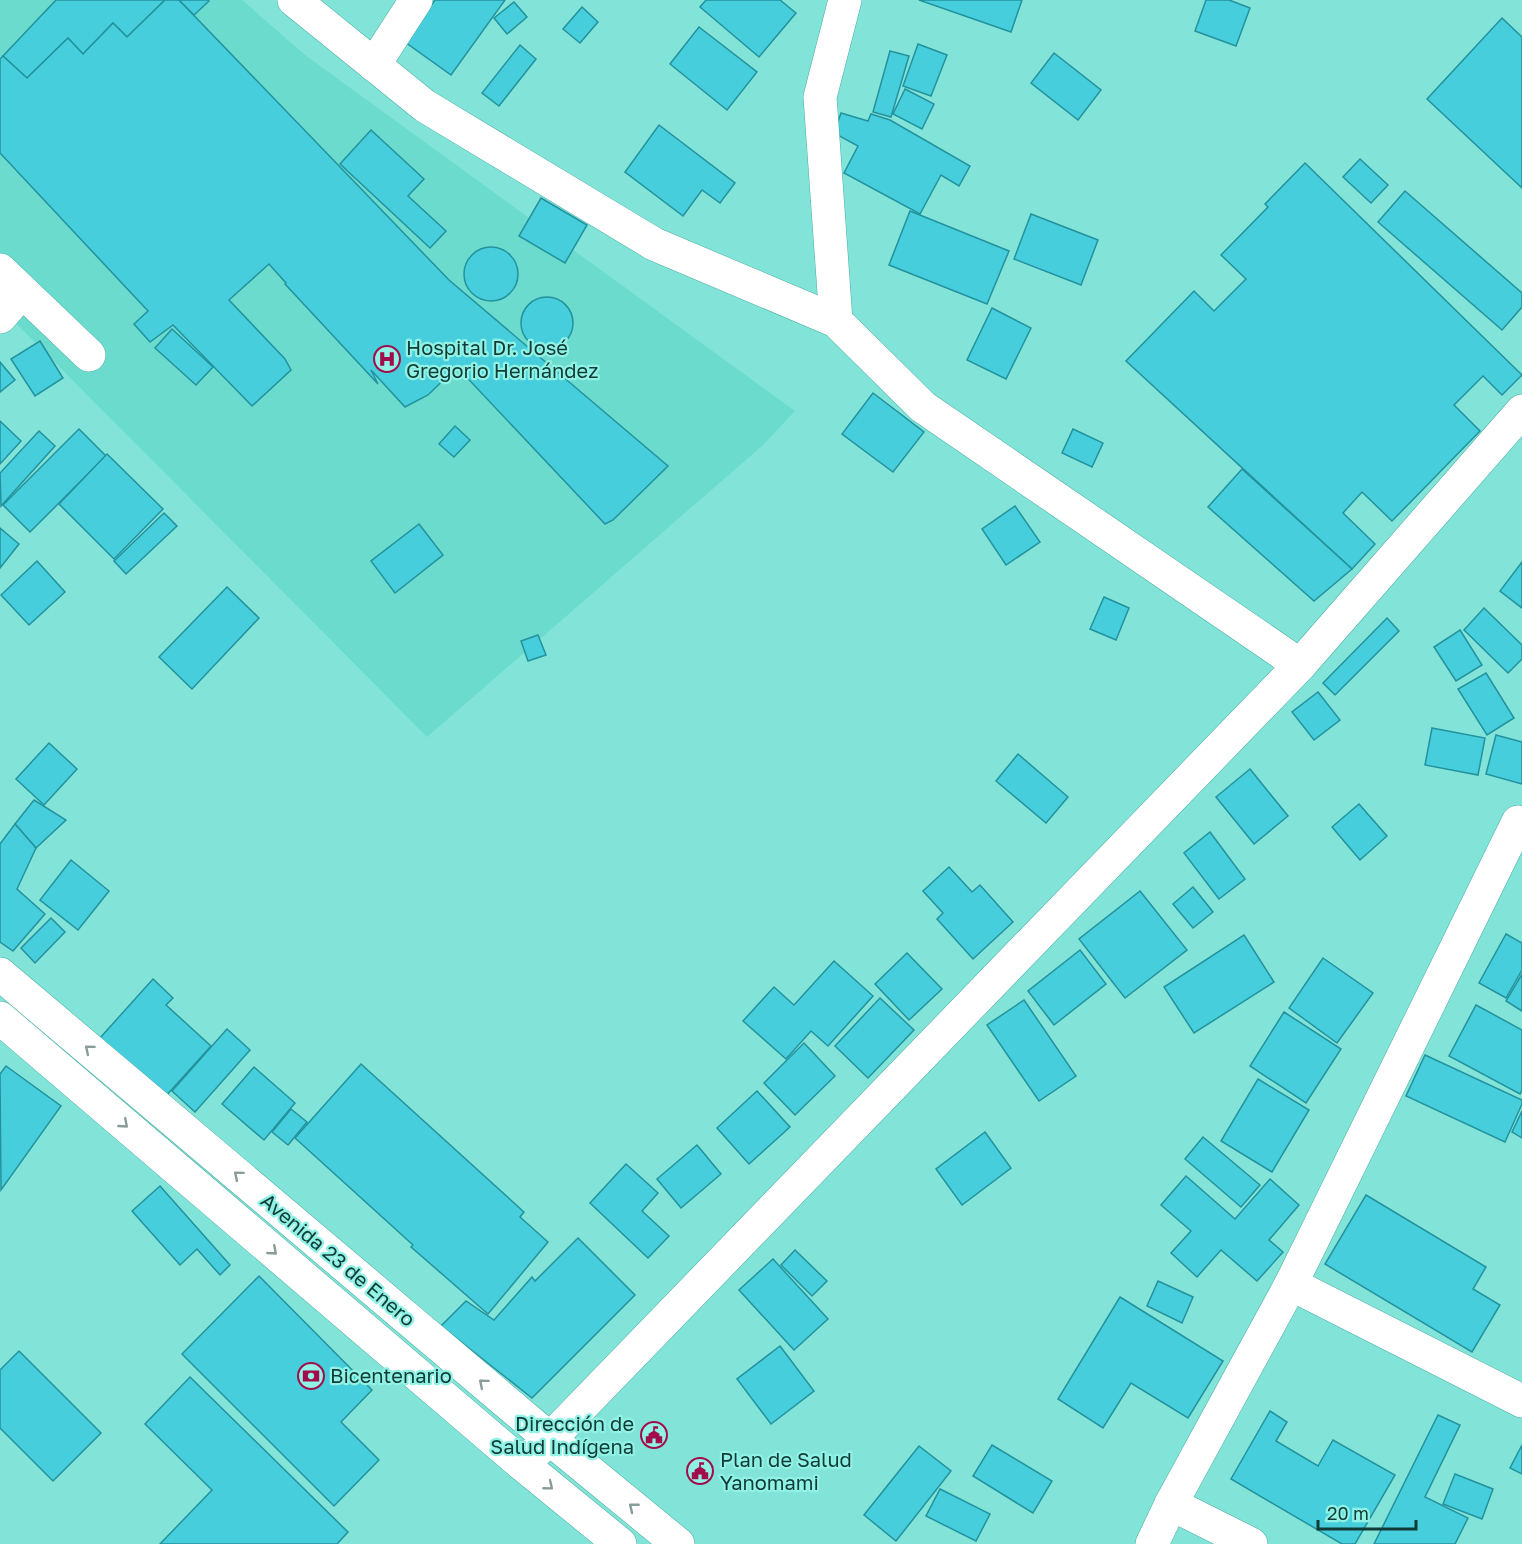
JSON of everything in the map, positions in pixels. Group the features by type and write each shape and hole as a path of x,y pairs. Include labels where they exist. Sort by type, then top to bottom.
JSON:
{"street":[{"path":"294,0 425,106 654,244 836,321 923,407 1300,665"},
{"path":"374,65 416,0"},
{"path":"836,321 820,97 845,0"},
{"path":"0,317 11,281 89,355"},
{"path":"522,1464 550,1439 1300,665 1522,411"},
{"path":"1152,1544 1171,1504 1291,1284 1518,822"},
{"name":"Avenida 23 de Enero","path":"0,974 550,1439 678,1544"},
{"name":"Avenida 23 de Enero","path":"4,1029 620,1544"},
{"path":"1291,1284 1522,1401"},
{"path":"1171,1504 1251,1544"}],"shaded area":[{"name":"Hospital Dr. José Gregorio Hernández","path":"0,0 242,0 305,55 795,411 762,446 427,737 0,307"}],"building":[{"path":"56,0 165,0 127,37 113,23 83,54 68,38 27,78 3,56"},
{"path":"165,0 179,0 449,280 668,466 613,520 605,524 457,367 428,395 405,407 371,370 378,384 269,264 229,300 285,359 291,370 252,406 173,325 150,342 134,324 148,311 0,153 0,59 3,56 27,78 68,38 83,54 113,23 127,37"},
{"path":"179,0 208,0 209,1 194,15"},
{"path":"435,0 505,0 451,75 405,42"},
{"path":"706,0 780,0 796,13 759,57 700,7"},
{"path":"919,0 1022,0 1011,32"},
{"path":"1206,0 1229,0 1250,8 1236,46 1195,31"},
{"path":"514,2 527,17 507,34 494,18"},
{"path":"582,7 598,22 580,43 563,29"},
{"path":"1502,18 1522,37 1522,188 1427,99"},
{"path":"699,27 757,72 727,110 670,64"},
{"path":"918,44 947,55 931,96 903,86"},
{"path":"520,45 536,59 499,106 482,93"},
{"path":"890,51 909,56 891,117 873,112"},
{"path":"1054,53 1101,90 1078,120 1031,83"},
{"path":"905,89 934,104 922,129 893,114"},
{"path":"841,113 868,121 871,114 890,120 970,166 959,186 941,175 920,214 844,173 858,146 834,133"},
{"path":"659,125 735,183 720,203 702,190 683,216 625,172"},
{"path":"371,130 424,179 408,196 446,231 430,248 340,164"},
{"path":"1360,159 1388,185 1371,203 1343,177"},
{"path":"1305,163 1522,375 1502,395 1483,376 1454,405 1480,431 1392,521 1362,492 1343,513 1375,544 1352,569 1126,361 1194,291 1214,311 1246,279 1221,255 1268,207 1265,204"},
{"path":"1405,191 1522,293 1522,307 1502,330 1378,222"},
{"path":"541,198 587,225 565,263 519,236"},
{"path":"910,211 1009,251 987,304 889,265"},
{"path":"1031,214 1098,240 1081,285 1014,259"},
{"path":"491,247 501,249 510,255 516,264 518,274 516,284 510,293 501,299 491,301 481,299 472,293 466,284 464,274 466,264 472,255 481,249"},
{"path":"547,297 557,299 565,305 571,313 573,323 571,333 565,341 557,347 547,349 537,347 529,341 523,333 521,323 523,313 529,305 537,299"},
{"path":"992,308 1031,328 1006,379 967,360"},
{"path":"172,329 213,367 196,385 155,348"},
{"path":"40,341 63,378 35,396 11,359"},
{"path":"0,362 15,380 0,392"},
{"path":"873,393 924,432 893,472 842,434"},
{"path":"0,421 21,441 0,464"},
{"path":"455,426 470,440 454,457 439,444"},
{"path":"79,429 106,456 30,532 3,505"},
{"path":"1073,429 1103,443 1092,467 1062,453"},
{"path":"39,431 55,446 1,506 0,473"},
{"path":"107,454 163,509 114,559 59,504"},
{"path":"1242,469 1352,569 1314,601 1208,507"},
{"path":"1015,506 1040,542 1006,565 982,529"},
{"path":"164,513 177,526 126,574 114,561"},
{"path":"419,524 443,555 395,593 371,561"},
{"path":"0,528 19,544 0,568"},
{"path":"37,561 65,592 29,625 1,595"},
{"path":"1522,562 1522,608 1500,591"},
{"path":"227,587 259,618 192,689 159,657"},
{"path":"1104,597 1129,608 1116,640 1090,629"},
{"path":"1484,608 1522,645 1522,659 1508,673 1464,630"},
{"path":"1387,618 1399,631 1335,695 1323,683"},
{"path":"1460,630 1482,665 1456,681 1434,647"},
{"path":"538,635 546,655 528,661 521,641"},
{"path":"1486,673 1514,718 1487,735 1458,689"},
{"path":"1318,692 1340,720 1314,740 1292,712"},
{"path":"1432,728 1485,738 1478,775 1425,765"},
{"path":"1496,735 1522,742 1522,784 1486,774"},
{"path":"49,743 77,769 44,805 16,779"},
{"path":"1018,754 1068,797 1046,823 996,781"},
{"path":"1250,769 1288,816 1254,844 1216,797"},
{"path":"34,800 66,820 36,848 15,824"},
{"path":"1359,804 1387,836 1360,860 1332,827"},
{"path":"15,824 36,848 17,889 45,914 13,951 0,942 0,844"},
{"path":"1210,832 1245,879 1219,899 1184,853"},
{"path":"71,860 109,891 78,930 40,900"},
{"path":"949,867 972,892 980,885 1013,922 973,959 937,919 943,913 923,891"},
{"path":"1193,887 1213,912 1193,928 1173,904"},
{"path":"1140,891 1187,950 1125,998 1079,939"},
{"path":"51,918 65,932 35,963 21,948"},
{"path":"1506,934 1522,943 1522,970 1506,998 1479,983"},
{"path":"1244,935 1274,982 1194,1033 1164,987"},
{"path":"1080,950 1106,984 1054,1025 1028,991"},
{"path":"907,953 942,989 909,1020 875,984"},
{"path":"1323,958 1373,993 1337,1043 1289,1008"},
{"path":"834,961 873,996 828,1046 811,1031 786,1059 743,1021 774,987 794,1005"},
{"path":"1522,974 1522,1011 1506,1001"},
{"path":"153,979 173,998 166,1005 211,1046 165,1097 100,1038"},
{"path":"880,998 914,1030 868,1078 835,1046"},
{"path":"1024,1000 1076,1076 1039,1101 987,1025"},
{"path":"1476,1005 1522,1030 1522,1090 1520,1094 1449,1056"},
{"path":"1284,1012 1341,1049 1306,1103 1250,1066"},
{"path":"227,1029 250,1050 195,1112 172,1091"},
{"path":"804,1043 835,1076 795,1115 764,1083"},
{"path":"1425,1055 1522,1100 1505,1142 1406,1096"},
{"path":"361,1064 524,1212 520,1217 548,1242 488,1314 411,1247 413,1245 295,1138"},
{"path":"6,1066 61,1106 1,1190 0,1074"},
{"path":"254,1067 295,1103 264,1140 222,1104"},
{"path":"1258,1079 1309,1110 1272,1172 1221,1141"},
{"path":"757,1091 790,1127 749,1164 717,1128"},
{"path":"291,1109 307,1122 288,1145 272,1132"},
{"path":"1522,1111 1522,1138 1512,1132"},
{"path":"985,1132 1011,1168 962,1205 936,1169"},
{"path":"1203,1137 1260,1185 1241,1207 1185,1159"},
{"path":"697,1145 721,1174 681,1208 657,1179"},
{"path":"626,1164 658,1193 642,1211 669,1236 648,1258 590,1203"},
{"path":"1186,1176 1235,1219 1270,1179 1299,1205 1269,1240 1283,1252 1257,1281 1221,1250 1197,1277 1171,1253 1191,1231 1161,1205"},
{"path":"160,1186 230,1265 220,1275 197,1249 180,1265 132,1211"},
{"path":"1366,1195 1486,1267 1473,1289 1500,1305 1472,1352 1325,1264"},
{"path":"578,1238 635,1295 532,1398 441,1326 466,1301 494,1320 532,1277 535,1281"},
{"path":"795,1250 827,1281 812,1296 781,1265"},
{"path":"773,1259 828,1319 794,1350 739,1290"},
{"path":"259,1276 372,1390 341,1422 379,1460 334,1506 182,1354"},
{"path":"1158,1281 1193,1297 1182,1323 1147,1306"},
{"path":"1120,1297 1223,1361 1188,1418 1131,1383 1103,1428 1058,1399"},
{"path":"780,1346 814,1391 771,1424 737,1379"},
{"path":"19,1351 101,1433 53,1481 0,1428 0,1370"},
{"path":"190,1377 348,1532 337,1544 160,1544 212,1490 145,1424"},
{"path":"1270,1411 1287,1422 1276,1441 1318,1466 1333,1440 1395,1475 1355,1544 1342,1544 1231,1479"},
{"path":"1438,1415 1460,1425 1425,1497 1468,1518 1455,1544 1374,1544"},
{"path":"992,1445 1052,1481 1033,1513 973,1476"},
{"path":"1522,1445 1522,1474 1510,1468"},
{"path":"919,1446 951,1471 896,1541 864,1515"},
{"path":"1455,1474 1493,1489 1482,1519 1443,1504"},
{"path":"940,1489 990,1514 976,1541 926,1516"}],"place":[{"name":"Hospital Dr. José Gregorio Hernández","path":"387,359"},
{"name":"Bicentenario","path":"311,1376"},
{"name":"Dirección de Salud Indígena","path":"654,1435"},
{"name":"Plan de Salud Yanomami","path":"700,1471"}]}
